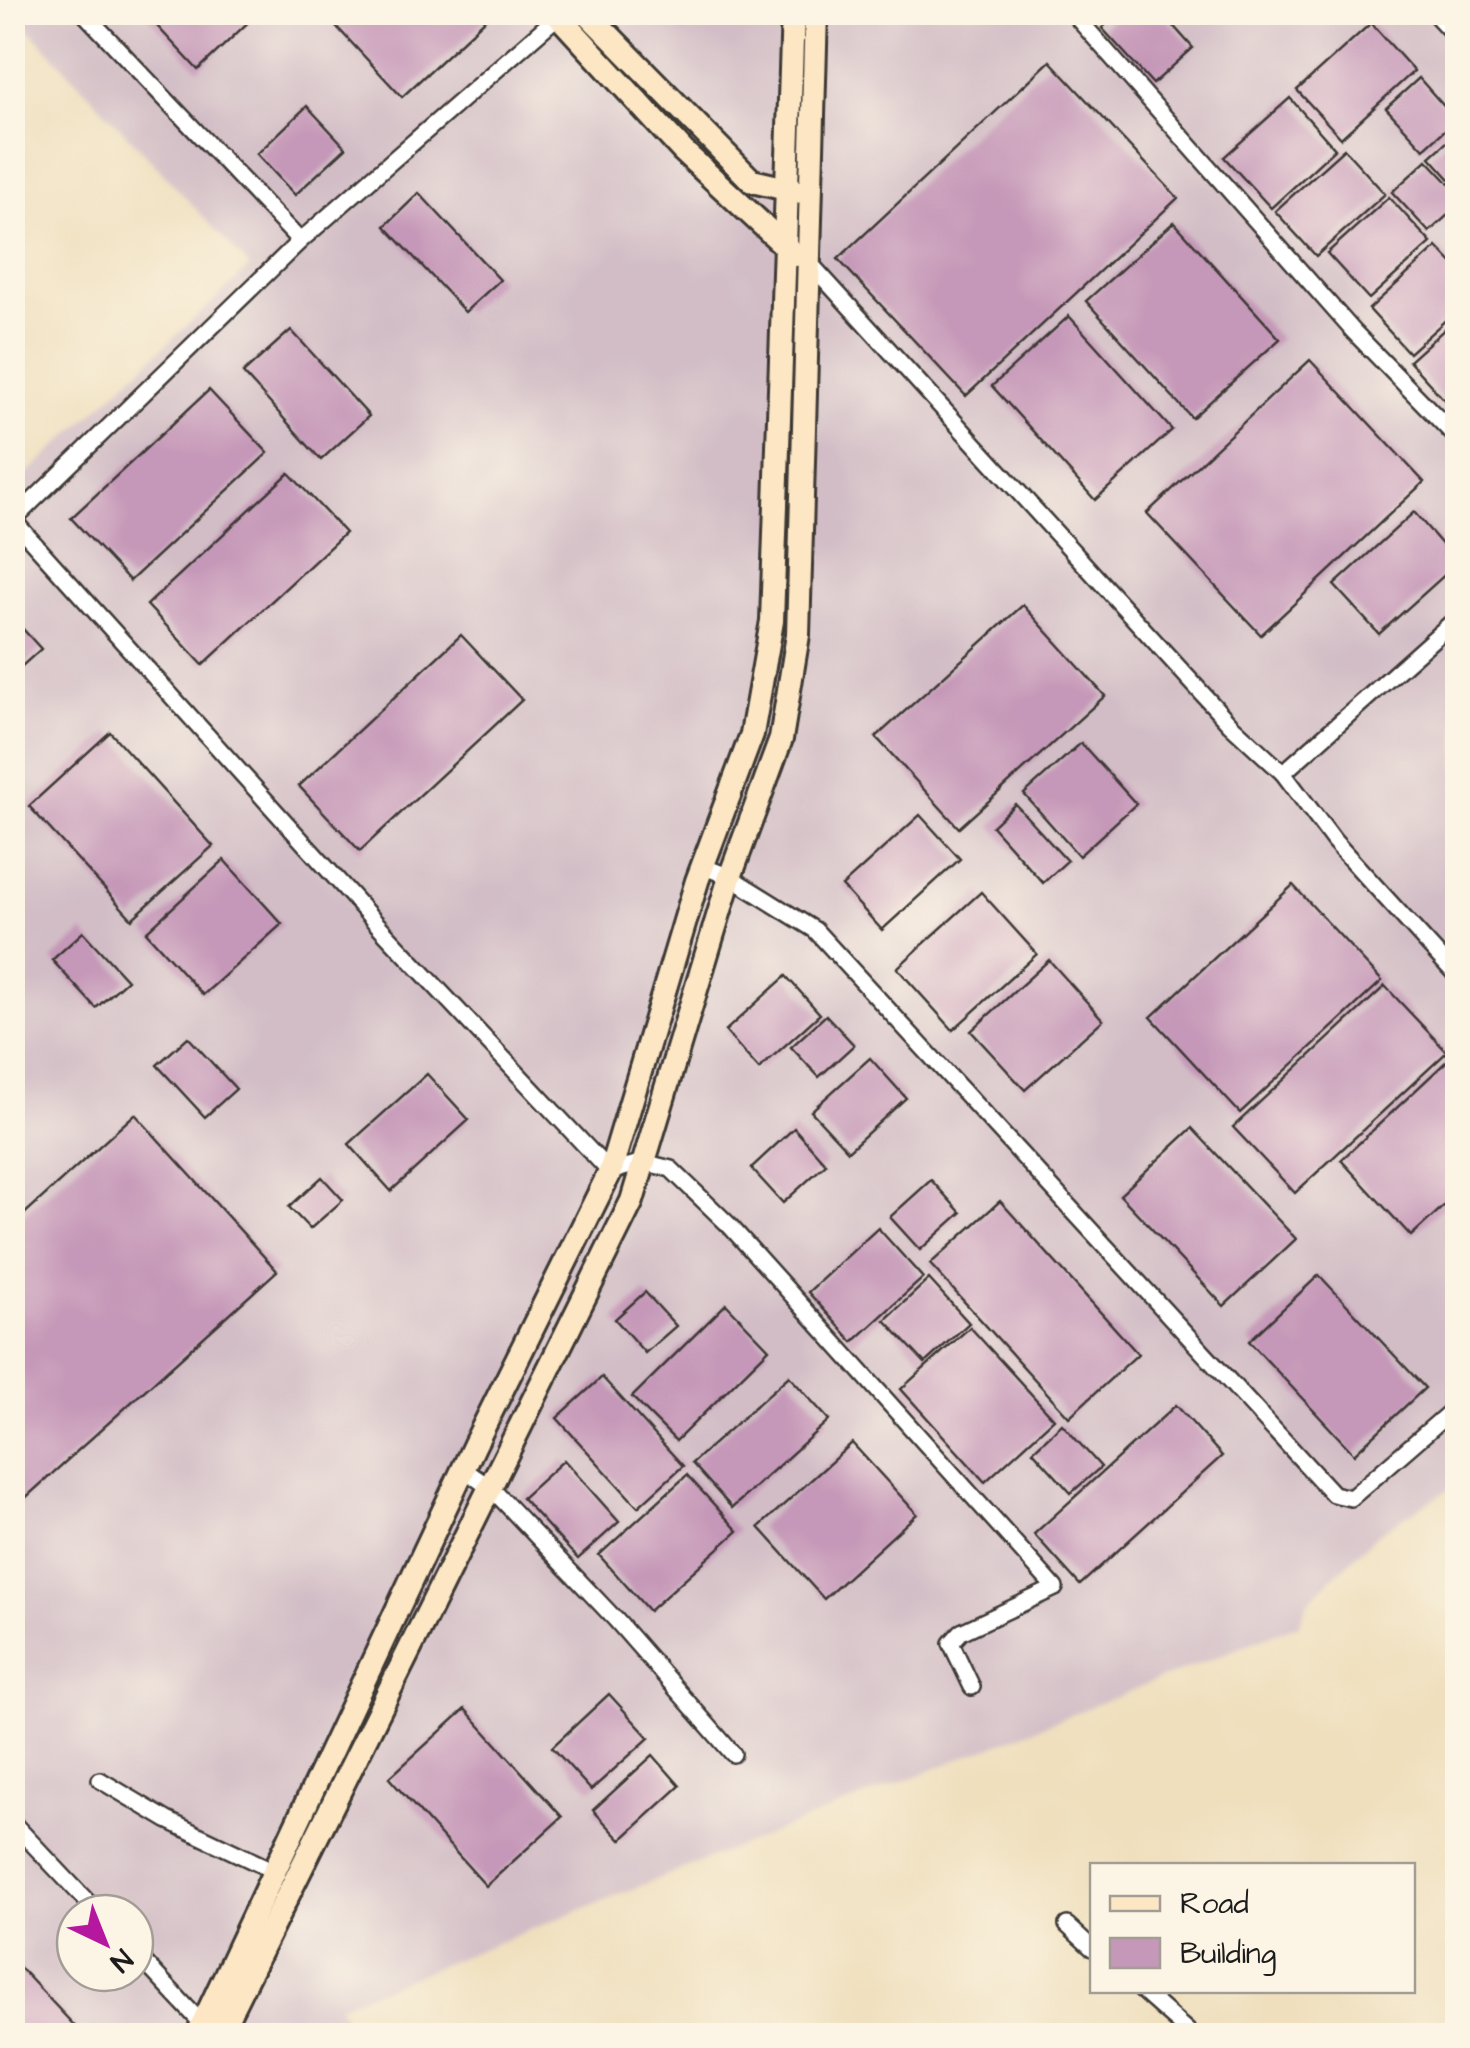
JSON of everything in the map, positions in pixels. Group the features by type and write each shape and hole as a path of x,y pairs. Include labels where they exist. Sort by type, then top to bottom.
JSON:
{"street":[{"path":"83,12 300,241"},
{"path":"586,12 752,181 799,192"},
{"path":"208,2033 492,1489 632,1201 730,876 781,739 798,634 799,192 794,12"},
{"path":"799,192 816,12"},
{"path":"1072,12 1354,332 1458,440"},
{"path":"1433,12 1458,38"},
{"path":"610,1172 377,924 13,520 300,241 556,14 683,150 798,256 1230,724 1283,772 1334,841 1458,977"},
{"path":"208,2033 274,1871 463,1468 610,1172 702,866 752,734 772,621 798,256"},
{"path":"1283,772 1458,617"},
{"path":"702,866 730,876 814,930 1332,1494 1351,1498 1458,1405"},
{"path":"610,1172 644,1162 671,1169 730,1226 1056,1588 961,1632 952,1643 972,1687"},
{"path":"463,1468 492,1489 616,1620 733,1754"},
{"path":"100,1780 167,1820 274,1871"},
{"path":"12,1822 79,1893"},
{"path":"1066,1925 1090,1946"},
{"path":"155,1974 208,2033"},
{"path":"1144,1993 1193,2036"}],"shaded area":[{"path":"13,12 1457,13 1457,1484 1380,1532 1308,1601 1299,1624 338,2006 357,2035 13,2035 13,487 250,267"}],"building":[{"path":"144,12 259,12 198,70"},
{"path":"323,12 484,12 488,17 402,97"},
{"path":"1119,12 1161,12 1193,48 1153,84 1102,28"},
{"path":"1371,23 1414,71 1341,138 1297,90"},
{"path":"1050,61 1178,198 966,396 838,259"},
{"path":"1419,78 1456,120 1424,149 1386,108"},
{"path":"1290,98 1335,149 1271,208 1224,157"},
{"path":"307,106 346,148 295,195 257,154"},
{"path":"1458,132 1458,188 1430,157"},
{"path":"1344,149 1385,194 1316,256 1275,211"},
{"path":"1427,160 1458,193 1458,206 1429,232 1392,192"},
{"path":"419,193 500,280 465,312 385,226"},
{"path":"1389,197 1431,243 1369,299 1327,253"},
{"path":"1174,222 1280,339 1192,418 1086,301"},
{"path":"1437,247 1458,269 1458,309 1409,353 1369,309"},
{"path":"1069,316 1172,430 1095,500 992,386"},
{"path":"1458,317 1458,396 1448,404 1409,361"},
{"path":"291,330 369,416 321,460 243,373"},
{"path":"1310,360 1424,482 1261,635 1147,513"},
{"path":"209,390 268,453 130,581 71,518"},
{"path":"289,473 345,533 203,665 147,605"},
{"path":"1414,512 1458,563 1379,634 1334,585"},
{"path":"1023,605 1105,696 959,828 876,737"},
{"path":"12,617 41,649 12,675"},
{"path":"461,635 522,700 360,851 299,786"},
{"path":"110,732 213,846 132,919 29,806"},
{"path":"1081,743 1136,804 1079,856 1024,794"},
{"path":"1015,804 1067,861 1043,883 992,826"},
{"path":"920,815 960,859 882,930 842,886"},
{"path":"224,860 282,924 203,995 146,932"},
{"path":"1293,885 1382,981 1240,1113 1151,1017"},
{"path":"981,892 1037,954 953,1030 897,968"},
{"path":"83,932 127,980 96,1008 52,960"},
{"path":"1049,960 1103,1020 1025,1090 971,1031"},
{"path":"786,976 820,1014 759,1069 725,1031"},
{"path":"1385,986 1447,1052 1295,1193 1233,1127"},
{"path":"826,1015 854,1045 819,1077 791,1047"},
{"path":"188,1037 236,1089 205,1117 157,1065"},
{"path":"870,1058 906,1098 848,1151 811,1111"},
{"path":"1449,1059 1458,1067 1458,1193 1411,1236 1341,1160"},
{"path":"427,1074 469,1120 391,1191 349,1144"},
{"path":"135,1114 277,1271 12,1510 12,1225"},
{"path":"794,1128 826,1164 783,1203 751,1168"},
{"path":"1192,1128 1296,1239 1224,1306 1120,1195"},
{"path":"322,1177 343,1200 310,1229 289,1207"},
{"path":"931,1180 961,1213 920,1250 890,1217"},
{"path":"1000,1201 1138,1354 1069,1417 930,1264"},
{"path":"878,1228 923,1278 853,1342 808,1292"},
{"path":"1319,1275 1425,1388 1354,1454 1249,1341"},
{"path":"929,1279 969,1323 925,1363 885,1320"},
{"path":"645,1292 676,1326 645,1353 615,1319"},
{"path":"726,1304 769,1349 676,1441 632,1397"},
{"path":"970,1327 1054,1419 985,1482 901,1389"},
{"path":"789,1376 829,1420 732,1508 692,1463"},
{"path":"602,1377 683,1466 638,1507 557,1418"},
{"path":"1176,1405 1222,1456 1080,1585 1034,1534"},
{"path":"1062,1424 1101,1467 1071,1493 1033,1451"},
{"path":"852,1443 917,1514 824,1599 759,1527"},
{"path":"564,1460 619,1522 578,1559 522,1498"},
{"path":"687,1475 738,1531 649,1611 599,1555"},
{"path":"609,1694 649,1738 591,1790 552,1747"},
{"path":"465,1709 562,1817 486,1886 389,1778"},
{"path":"653,1755 680,1786 621,1840 593,1810"},
{"path":"12,1959 84,2036 12,2036"}]}
